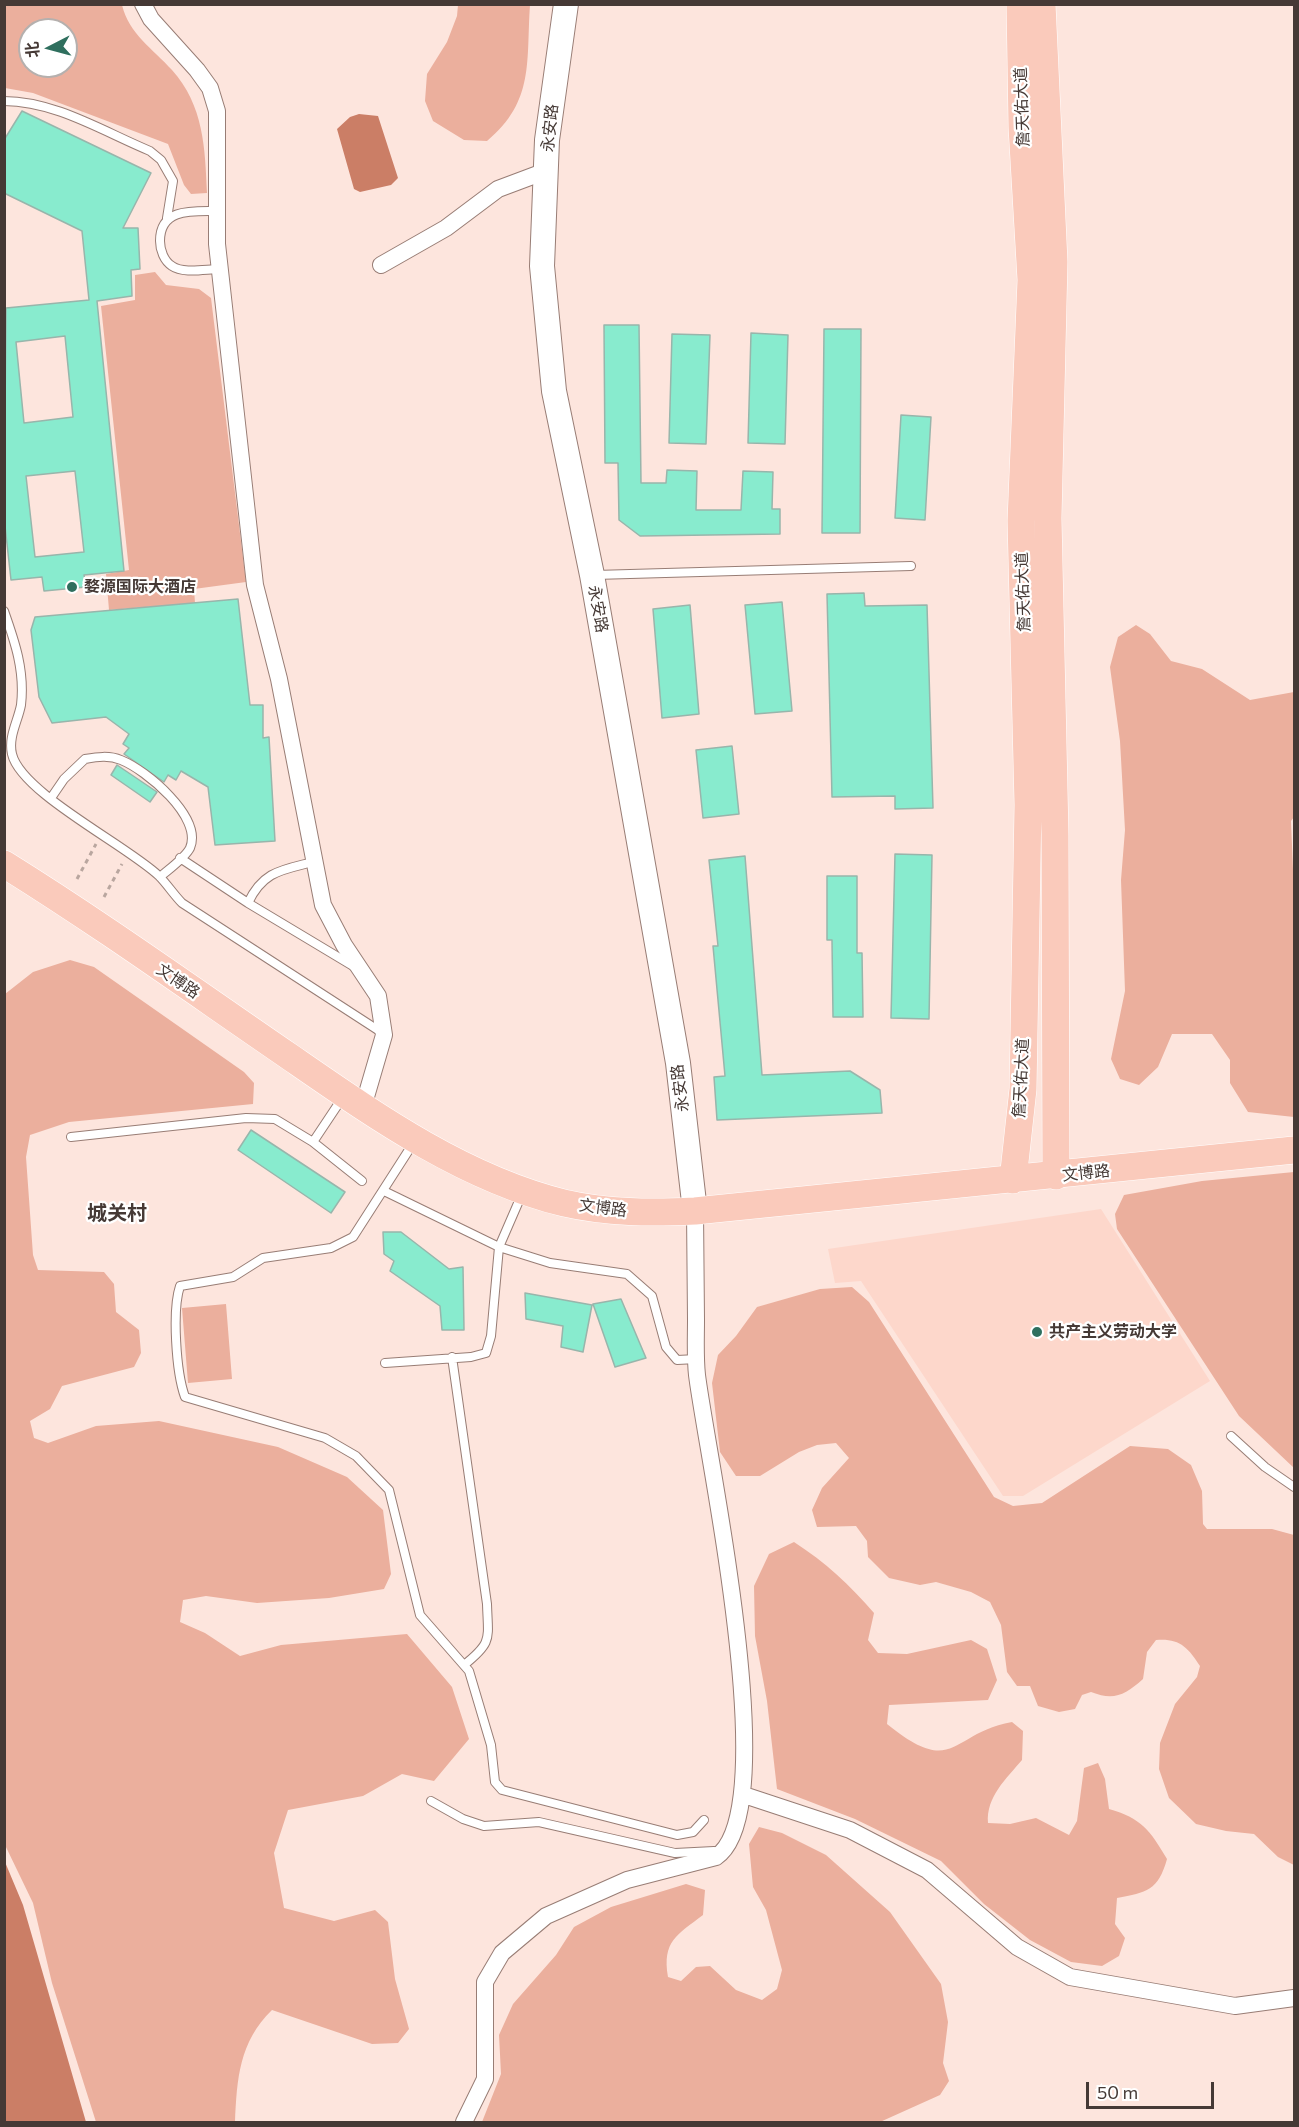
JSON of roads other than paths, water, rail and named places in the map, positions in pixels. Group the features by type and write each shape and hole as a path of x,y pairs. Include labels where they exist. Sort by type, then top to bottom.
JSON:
{"main road":[{"name":"詹天佑大道","path":"1013,1180 1023,1089 1028,805 1021,521 1031,280 1022,127 1020,4"},
{"name":"詹天佑大道","path":"1042,4 1054,262 1048,518 1055,834 1056,1176"},
{"name":"文博路","path":"4,864 354,1101 416,1139 455,1160 524,1189 563,1202 603,1210 653,1213 695,1211 1294,1150"}],"street":[{"path":"143,4 152,19 210,88 217,111 219,269 255,585 279,679 323,905 344,945 378,996 384,1035 354,1101"},
{"name":"永安路","path":"566,4 547,141 542,266 554,391 592,575 678,1063 695,1211"},
{"path":"381,265 446,228 498,189 546,171"},
{"path":"464,2122 485,2079 485,1983 502,1953 546,1916 627,1880 716,1857 727,1850 744,1795 745,1765 735,1605 697,1359 695,1211"},
{"path":"744,1795 850,1830 927,1870 1017,1947 1070,1977 1235,2006 1294,1998"}],"lane":[{"path":"4,101 19,101 49,108 150,151 161,160 173,181 167,218 161,229 161,250 172,266 183,270 219,269"},
{"path":"167,218 177,213 217,211"},
{"path":"592,575 911,566"},
{"path":"4,611 20,655 21,704 12,740 12,755 25,776 51,798 160,877 182,903 384,1035"},
{"path":"51,798 64,779 85,759 99,756 121,759 178,804 188,819 191,836 189,849 160,877"},
{"path":"180,858 248,903 364,972"},
{"path":"248,903 255,887 265,878 314,862"},
{"path":"313,1142 354,1101"},
{"path":"71,1137 262,1118 275,1119 313,1142 362,1181"},
{"path":"416,1139 353,1238 331,1248 263,1258 233,1277 180,1286 176,1297 181,1387 185,1396 325,1438 356,1456 389,1490 420,1616 469,1671 490,1745 495,1782 502,1790 677,1835 693,1832 704,1820"},
{"path":"385,1363 471,1357 486,1353 491,1336 499,1247 524,1189"},
{"path":"384,1191 499,1247 550,1263 627,1274 652,1296 666,1347 677,1360 697,1359"},
{"path":"452,1357 487,1604 488,1639 484,1649 464,1665"},
{"path":"1231,1436 1265,1467 1294,1487"},
{"path":"431,1801 484,1826 539,1822 675,1853 727,1850"}],"place":[{"name":"婺源国际大酒店","path":"72,587"},
{"name":"共产主义劳动大学","path":"1037,1332"}],"district":[{"name":"城关村","path":"117,1213"}]}
